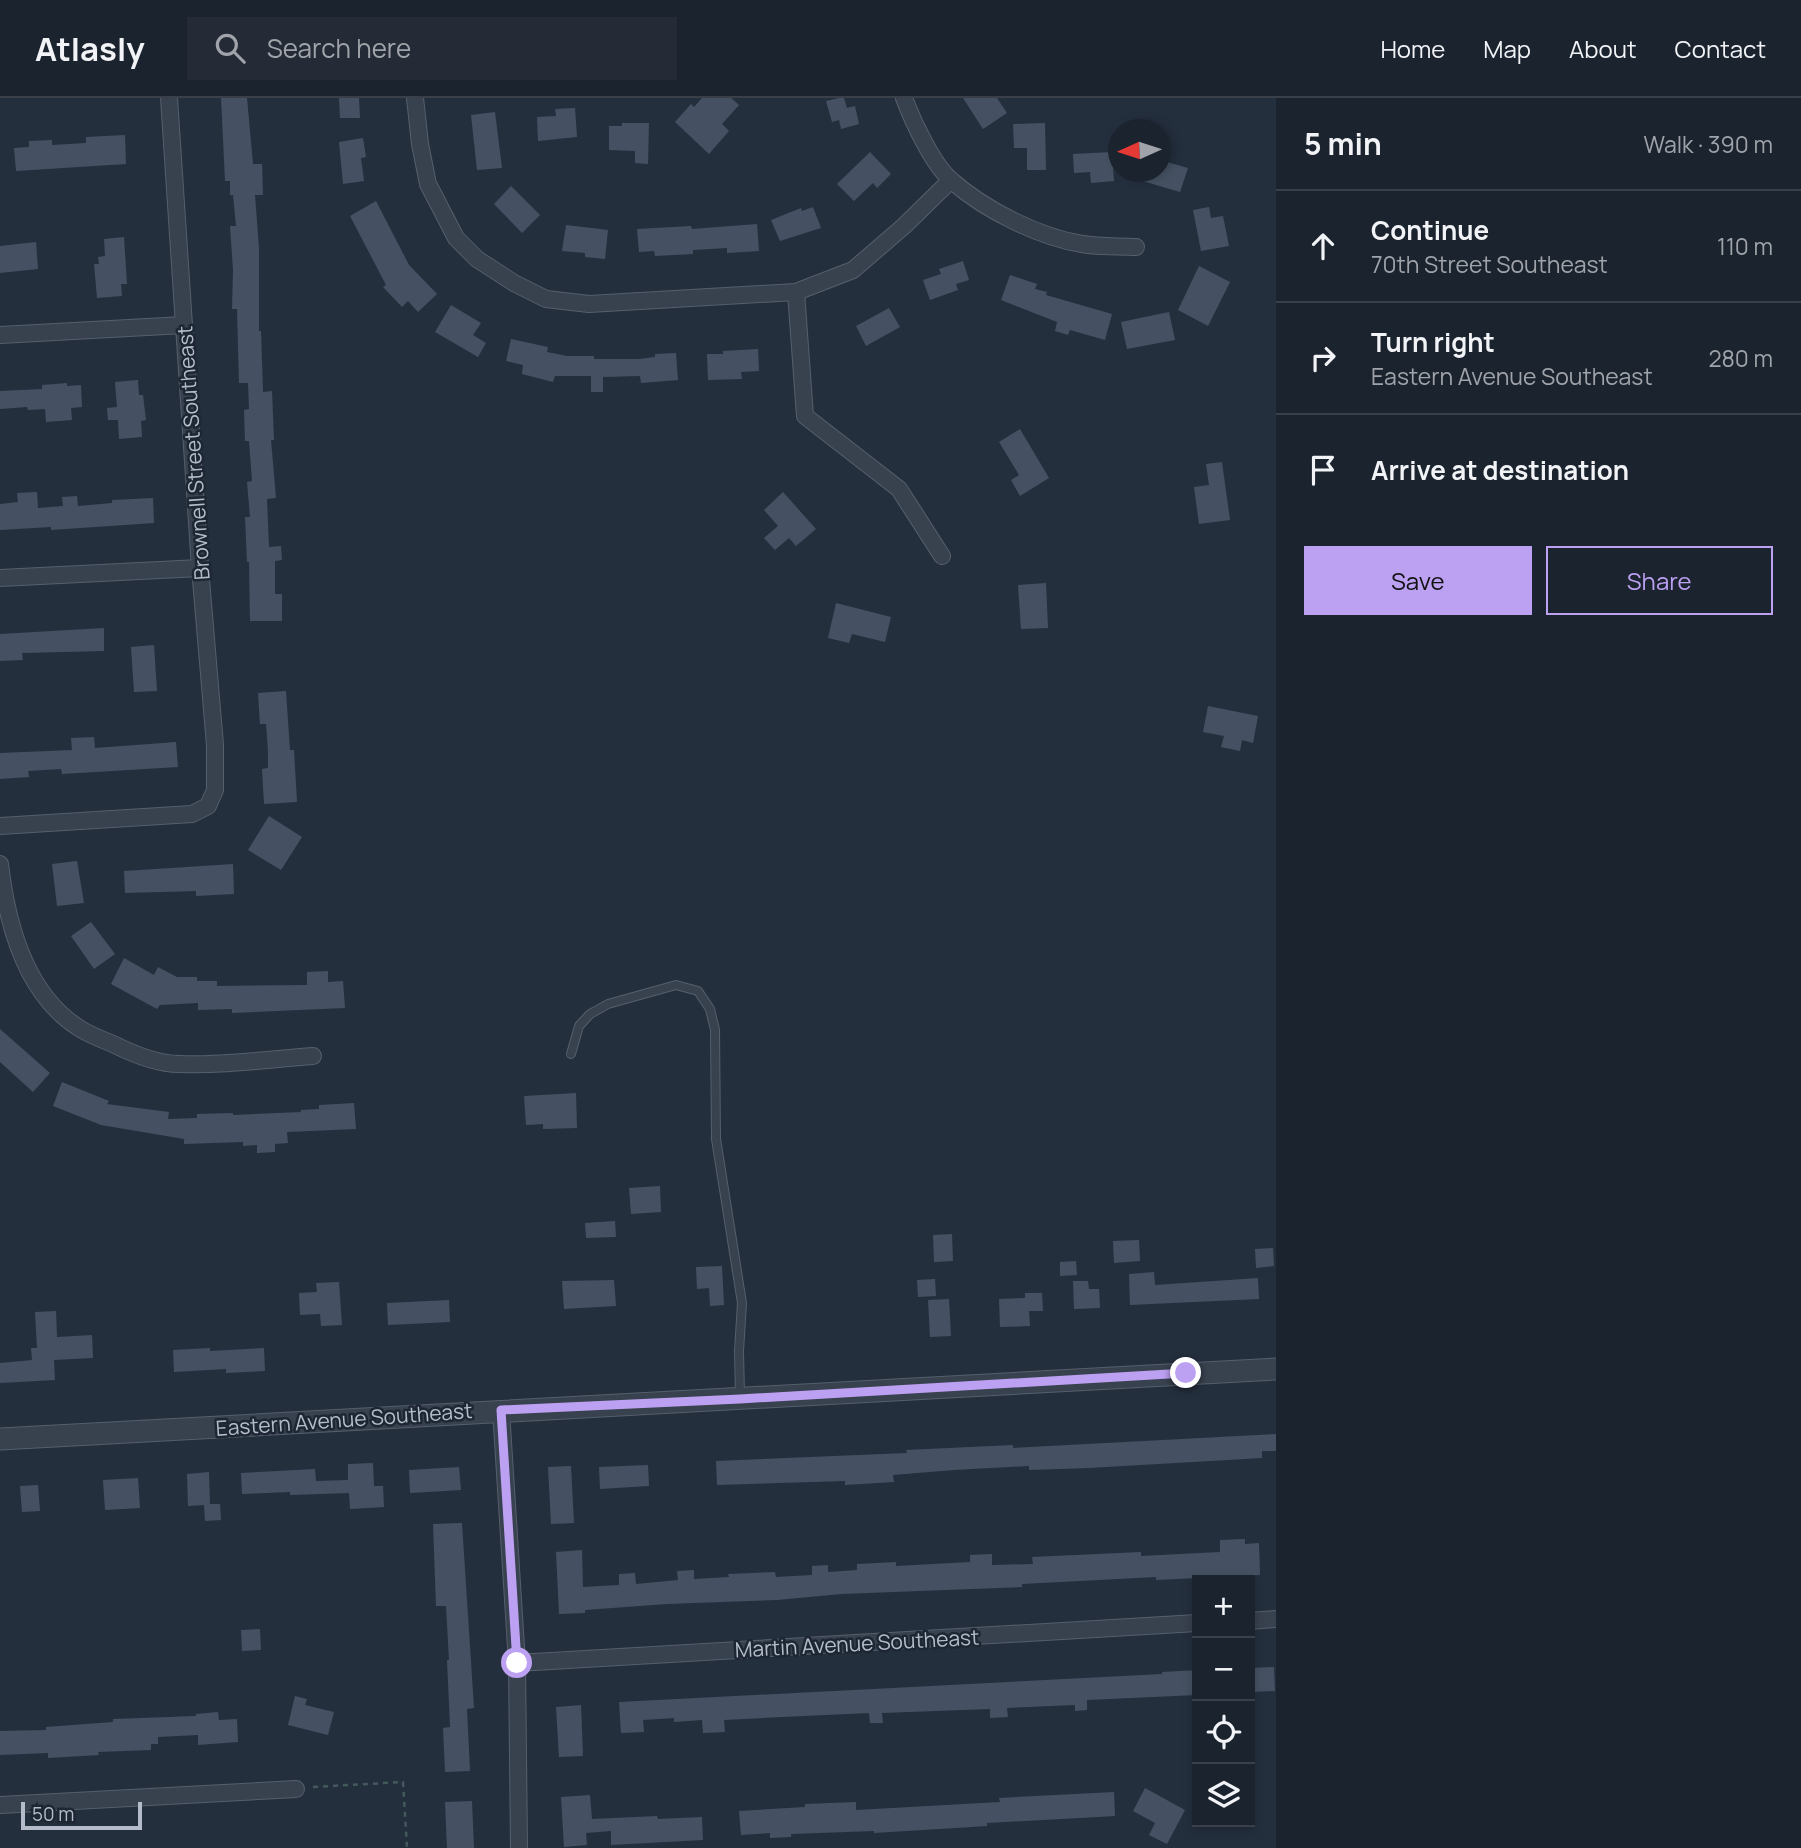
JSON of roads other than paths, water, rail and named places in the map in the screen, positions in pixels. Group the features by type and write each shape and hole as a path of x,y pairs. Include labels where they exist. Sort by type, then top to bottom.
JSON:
{"street":[{"name":"Brownell Street Southeast","path":"0,825 191,814 208,806 215,790 215,745 200,568 169,98"},
{"path":"415,98 428,184 456,238 477,258 514,283 546,299 589,304 796,292 853,270 951,180"},
{"path":"904,98 927,147 951,180 996,210 1031,230 1082,244 1136,247"},
{"path":"796,292 805,416 899,489 942,556"},
{"path":"0,335 184,325"},
{"path":"0,578 200,568"},
{"path":"0,864 5,903 27,966 41,993 60,1013 82,1030 134,1054 177,1065 313,1056"},
{"name":"Eastern Avenue Southeast","path":"0,1438 1276,1369"},
{"path":"501,1410 517,1663 520,1848"},
{"path":"1255,1620 1276,1619"},
{"name":"Martin Avenue Southeast","path":"517,1663 1192,1623"},
{"path":"0,1805 296,1789"}],"lane":[{"path":"571,1054 579,1026 590,1014 608,1004 676,985 698,991 710,1009 715,1030 716,1139 742,1303 740,1399"}]}
